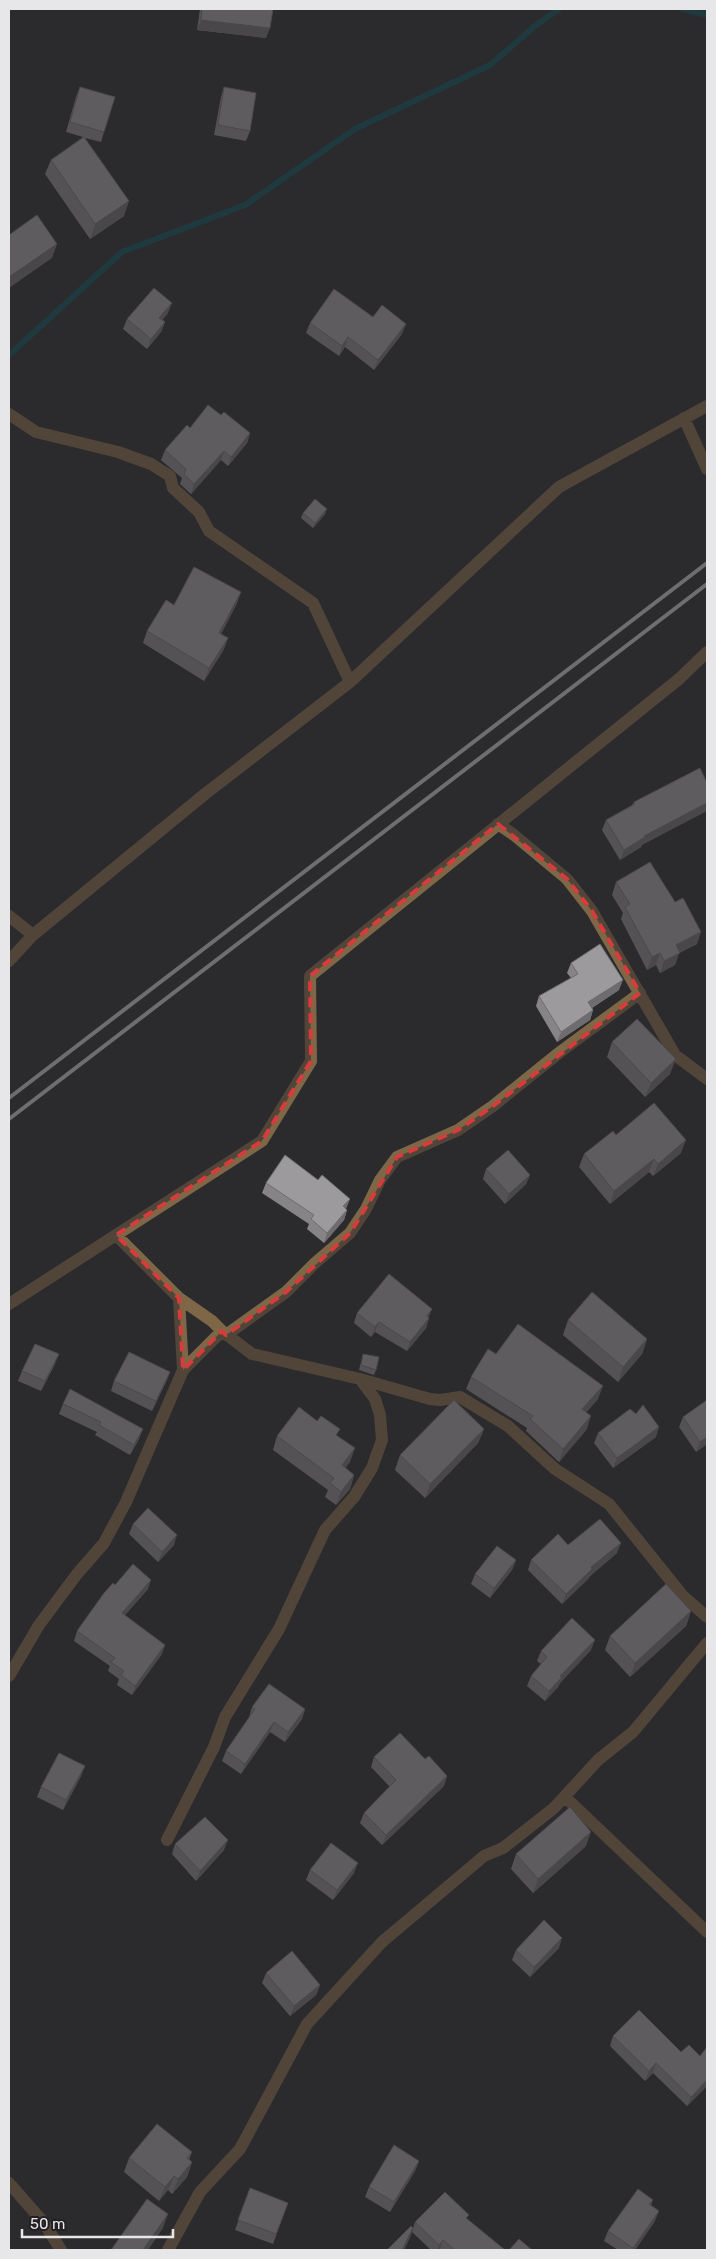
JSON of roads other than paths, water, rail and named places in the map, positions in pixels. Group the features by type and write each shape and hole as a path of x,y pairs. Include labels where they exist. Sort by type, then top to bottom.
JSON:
{"street":[{"path":"9,961 33,935 205,794 350,682 559,487 707,406"},
{"path":"9,414 36,432 118,452 151,464 170,476 173,488 199,512 209,531 313,602 350,682"},
{"path":"684,418 707,469"},
{"path":"9,1304 262,1141 311,1061 310,976 678,679 707,652"},
{"path":"498,824 567,879 592,911 675,1055 707,1079"},
{"path":"9,916 33,935"},
{"path":"9,1676 39,1624 77,1574 104,1543 126,1502 184,1370 224,1333 286,1292 315,1263 350,1233 366,1209 380,1180 397,1158 458,1130 493,1106 560,1052 640,993"},
{"path":"116,1235 179,1298 212,1321 224,1333 252,1354 360,1379 430,1399 440,1400 460,1397 508,1426 555,1469 609,1504 684,1596 707,1617"},
{"path":"179,1298 184,1370"},
{"path":"167,1840 214,1747 225,1717 278,1629 325,1530 354,1497 372,1468 382,1440 380,1415 375,1399 360,1379"},
{"path":"168,2250 200,2192 240,2149 307,2024 382,1942 484,1856 504,1848 565,1797 598,1760 633,1732 707,1643"},
{"path":"565,1797 707,1932"},
{"path":"9,2183 44,2222 61,2250"}],"waterway":[{"path":"9,355 122,252 245,205 355,129 490,65 535,26 559,9"},
{"path":"682,9 707,15"}],"railway":[{"path":"9,1098 707,563"},
{"path":"9,1119 707,584"}]}
